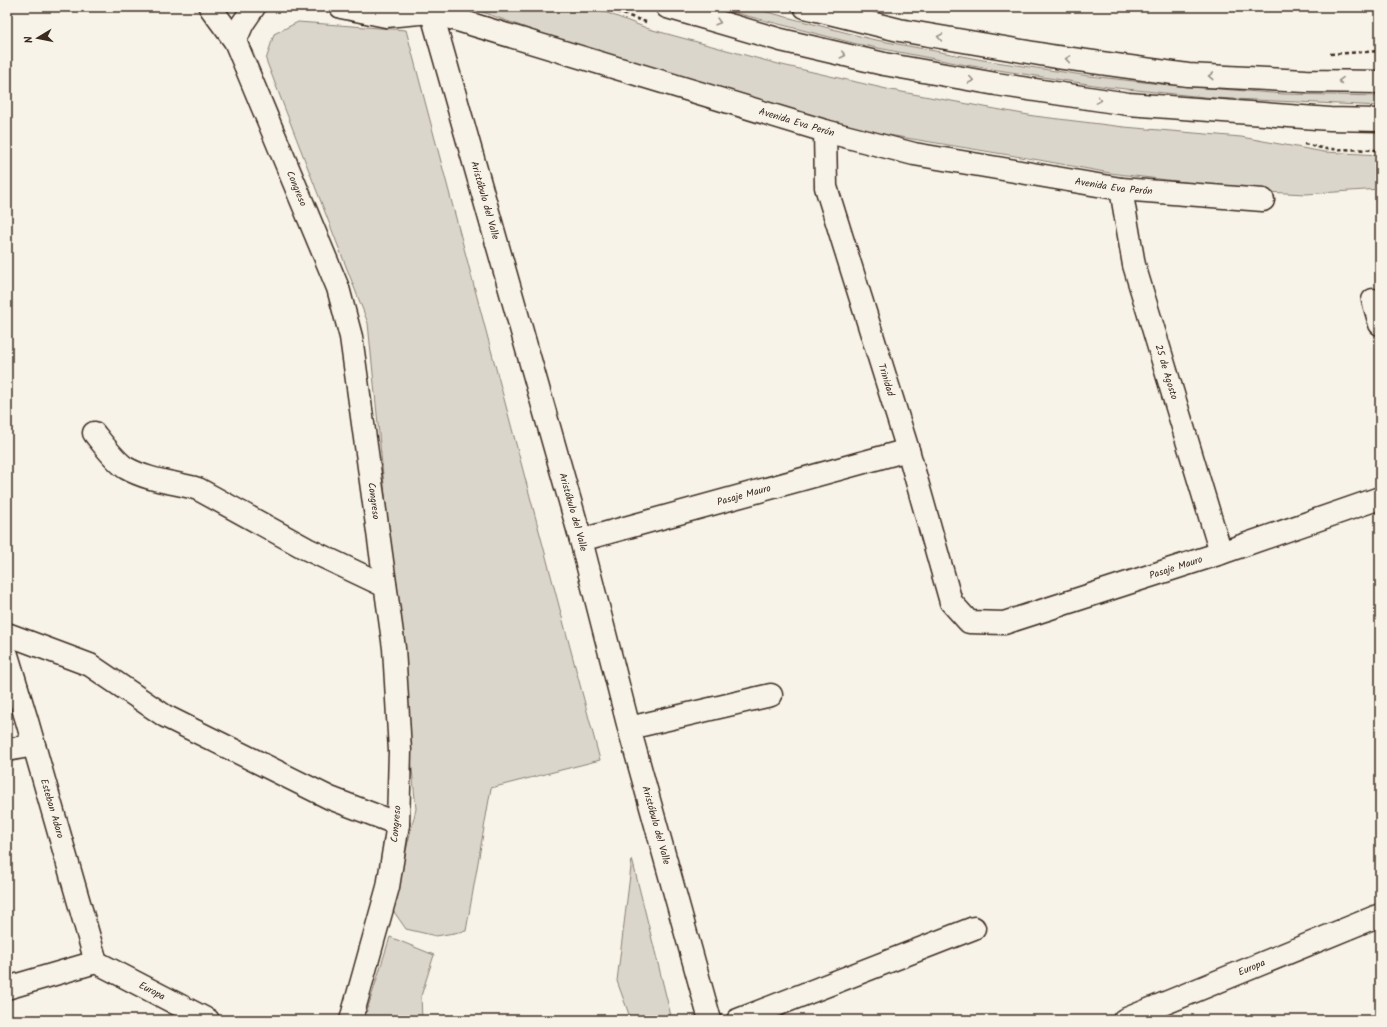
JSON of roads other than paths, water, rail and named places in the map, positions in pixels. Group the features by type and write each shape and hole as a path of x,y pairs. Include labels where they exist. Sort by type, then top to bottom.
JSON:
{"street":[{"name":"Congreso","path":"210,7 235,41 338,288 352,337 394,648 400,751 398,824 388,888 351,1020"},
{"path":"235,41 243,24 254,7"},
{"name":"Avenida Eva Perón","path":"340,7 386,16 430,9 825,131 914,154 1121,189 1263,200"},
{"path":"667,7 781,40 884,64 996,84 1128,104 1330,119 1380,120"},
{"path":"805,7 899,30 1057,57 1188,75 1380,82"},
{"name":"Aristóbulo del Valle","path":"430,9 581,540 629,728 710,1020"},
{"name":"Trinidad","path":"825,131 826,187 908,450 951,602 969,622"},
{"name":"25 de Agosto","path":"1121,189 1134,265 1220,552"},
{"path":"1373,300 1380,324"},
{"path":"94,433 104,446 125,467 156,480 198,489 306,549 385,586"},
{"name":"Pasaje Mauro","path":"581,540 908,450"},
{"name":"Pasaje Mauro","path":"969,622 1004,623 1380,498"},
{"path":"7,634 90,665 165,716 330,798 398,824"},
{"name":"Esteban Adaro","path":"7,655 96,962"},
{"path":"629,728 772,695"},
{"path":"7,750 34,744"},
{"name":"Europa","path":"1124,1020 1380,915"},
{"path":"738,1020 974,928"},
{"path":"7,988 96,962"},
{"name":"Europa","path":"96,962 208,1020"}]}
